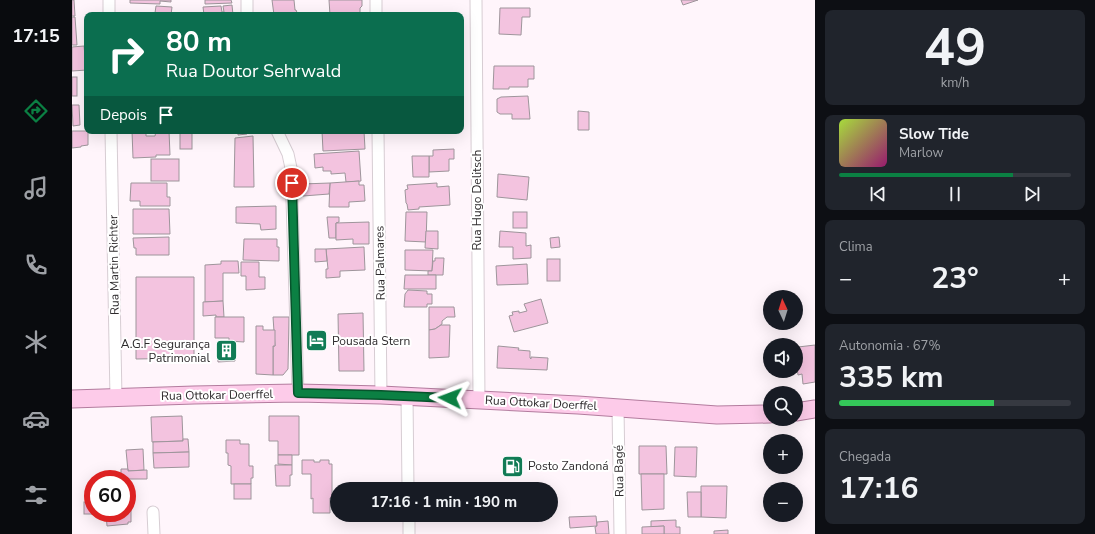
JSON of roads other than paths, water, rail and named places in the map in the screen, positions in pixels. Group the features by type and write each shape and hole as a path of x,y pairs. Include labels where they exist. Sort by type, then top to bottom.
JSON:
{"main road":[{"name":"Rua Ottokar Doerffel","path":"72,400 194,395 298,393 479,399 717,415 763,414"},
{"path":"803,411 815,409"}],"street":[{"path":"109,0 109,12"},
{"path":"247,0 247,12"},
{"path":"376,0 376,12"},
{"name":"Rua Hugo Delitsch","path":"476,0 479,399"},
{"name":"Rua Martin Richter","path":"111,134 116,398"},
{"path":"278,134 288,154 291,168 298,393"},
{"name":"Rua Palmares","path":"378,134 381,395"},
{"path":"407,396 408,482"},
{"name":"Rua Bagé","path":"618,408 620,534"},
{"path":"153,512 154,534"},
{"path":"409,522 409,534"}],"place":[{"name":"Pousada Stern","path":"316,341"},
{"name":"A.G.F Segurança Patrimonial","path":"226,351"},
{"name":"Posto Zandoná","path":"513,466"}]}
